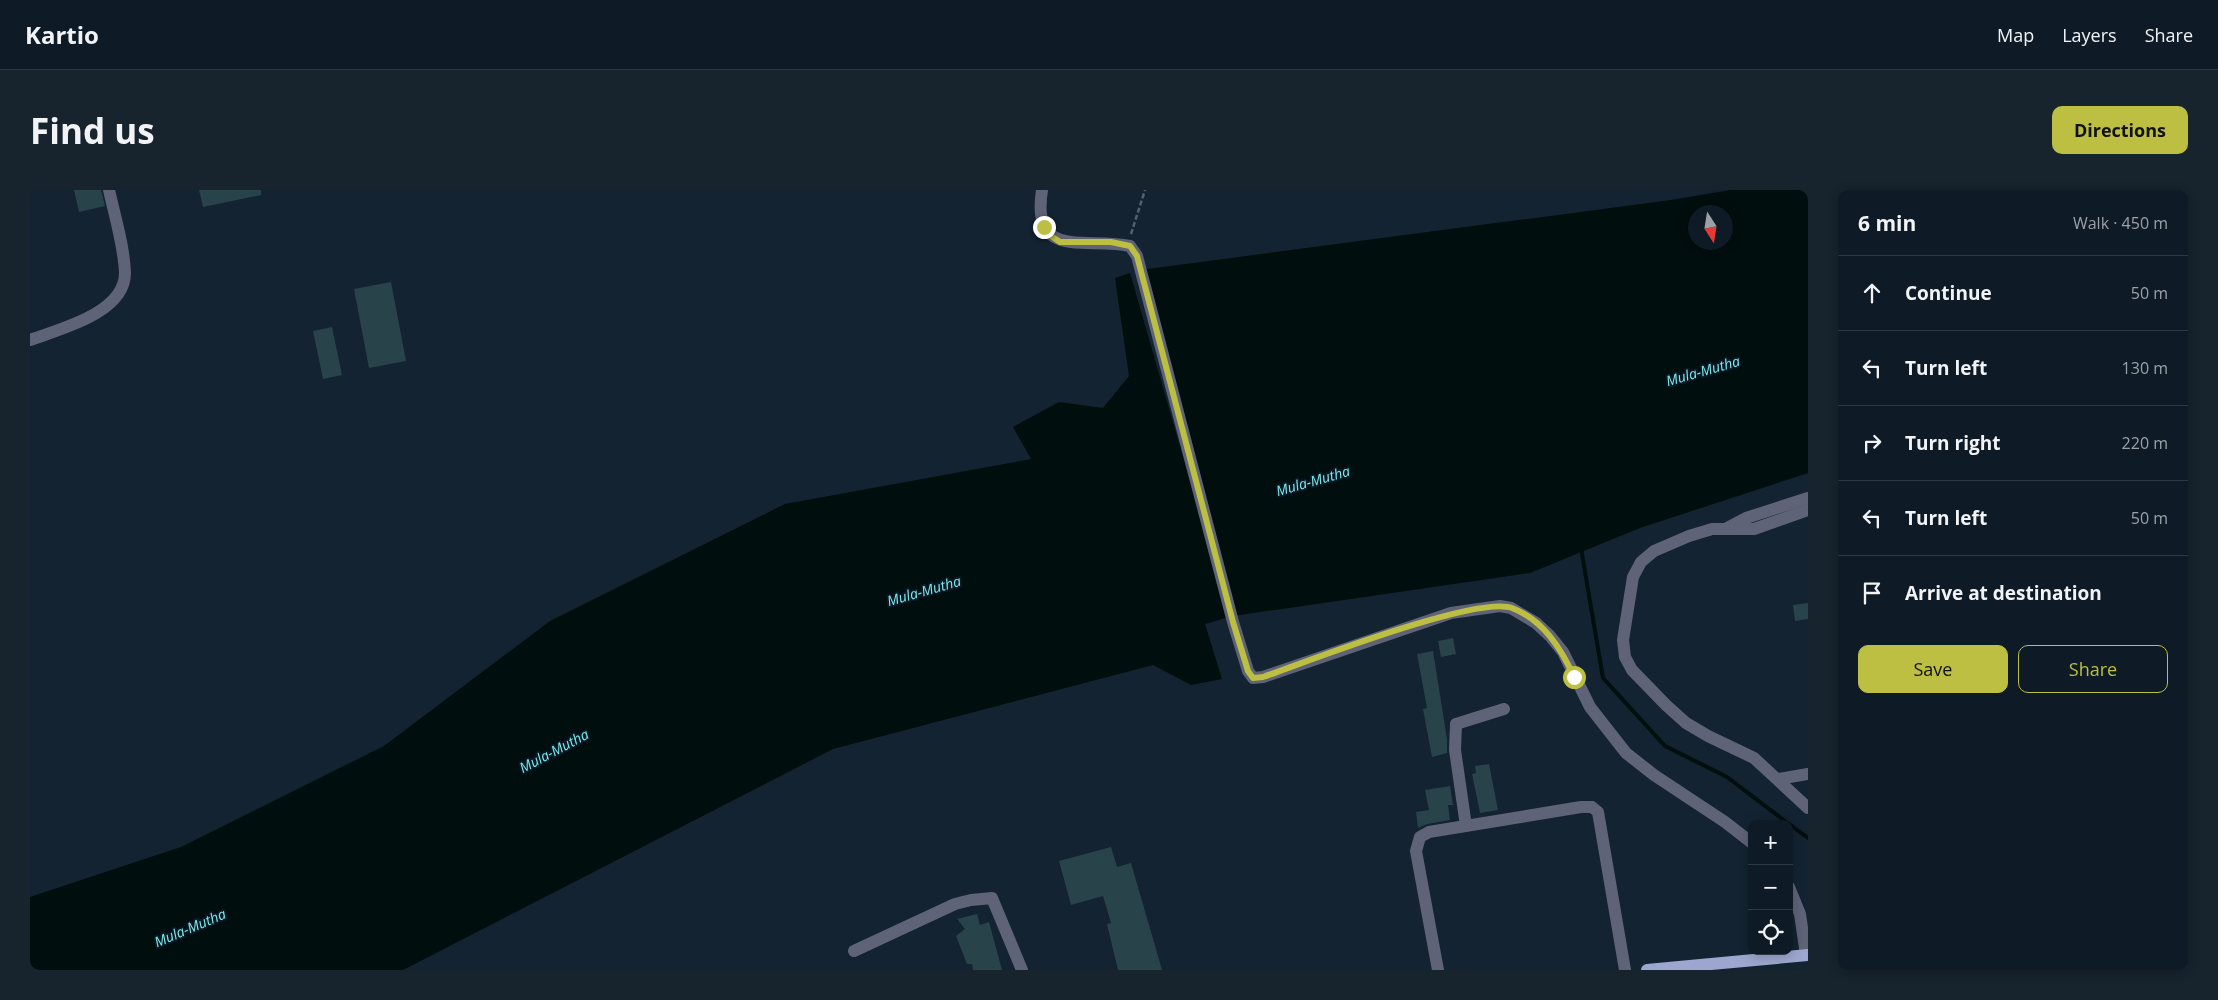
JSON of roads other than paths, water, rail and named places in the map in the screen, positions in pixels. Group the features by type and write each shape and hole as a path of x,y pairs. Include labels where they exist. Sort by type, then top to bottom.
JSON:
{"main road":[{"path":"1647,970 1807,955"}],"street":[{"path":"30,340 70,326 103,310 120,294 125,275 109,190"},
{"path":"1042,190 1039,209 1044,227 1051,236 1060,242 1111,242 1130,246 1140,266 1248,671 1253,678 1263,677 1451,614 1500,606 1511,608 1536,623 1563,652 1590,708 1626,753 1654,775 1725,822 1748,840"},
{"path":"1725,529 1746,518 1808,498"},
{"path":"1808,510 1754,528 1712,529 1689,536 1654,551 1641,562 1633,577 1625,622 1624,640 1625,657 1632,670 1686,723 1754,758 1808,808"},
{"path":"1466,826 1455,750 1456,724 1504,709"},
{"path":"1778,779 1808,774"},
{"path":"1438,970 1416,845 1420,837 1429,832 1581,807 1592,807 1598,812 1625,970"},
{"path":"1793,897 1800,914 1807,955"},
{"path":"854,951 955,904 992,898 1022,970"}],"water":[{"name":"Mula-Mutha","path":"1730,190 1808,190 1808,473 1640,528 1530,573 1233,616 1140,270 1671,200"},
{"name":"Mula-Mutha","path":"1130,273 1229,617 1205,624 1222,679 1191,685 1153,665 833,749 403,970 30,970 30,897 181,847 384,746 550,621 785,504 1031,459 1013,427 1059,402 1103,408 1129,376 1115,278"}],"waterway":[{"path":"1581,548 1603,678 1665,746 1727,777 1784,820"},
{"path":"1793,827 1808,838"}]}
